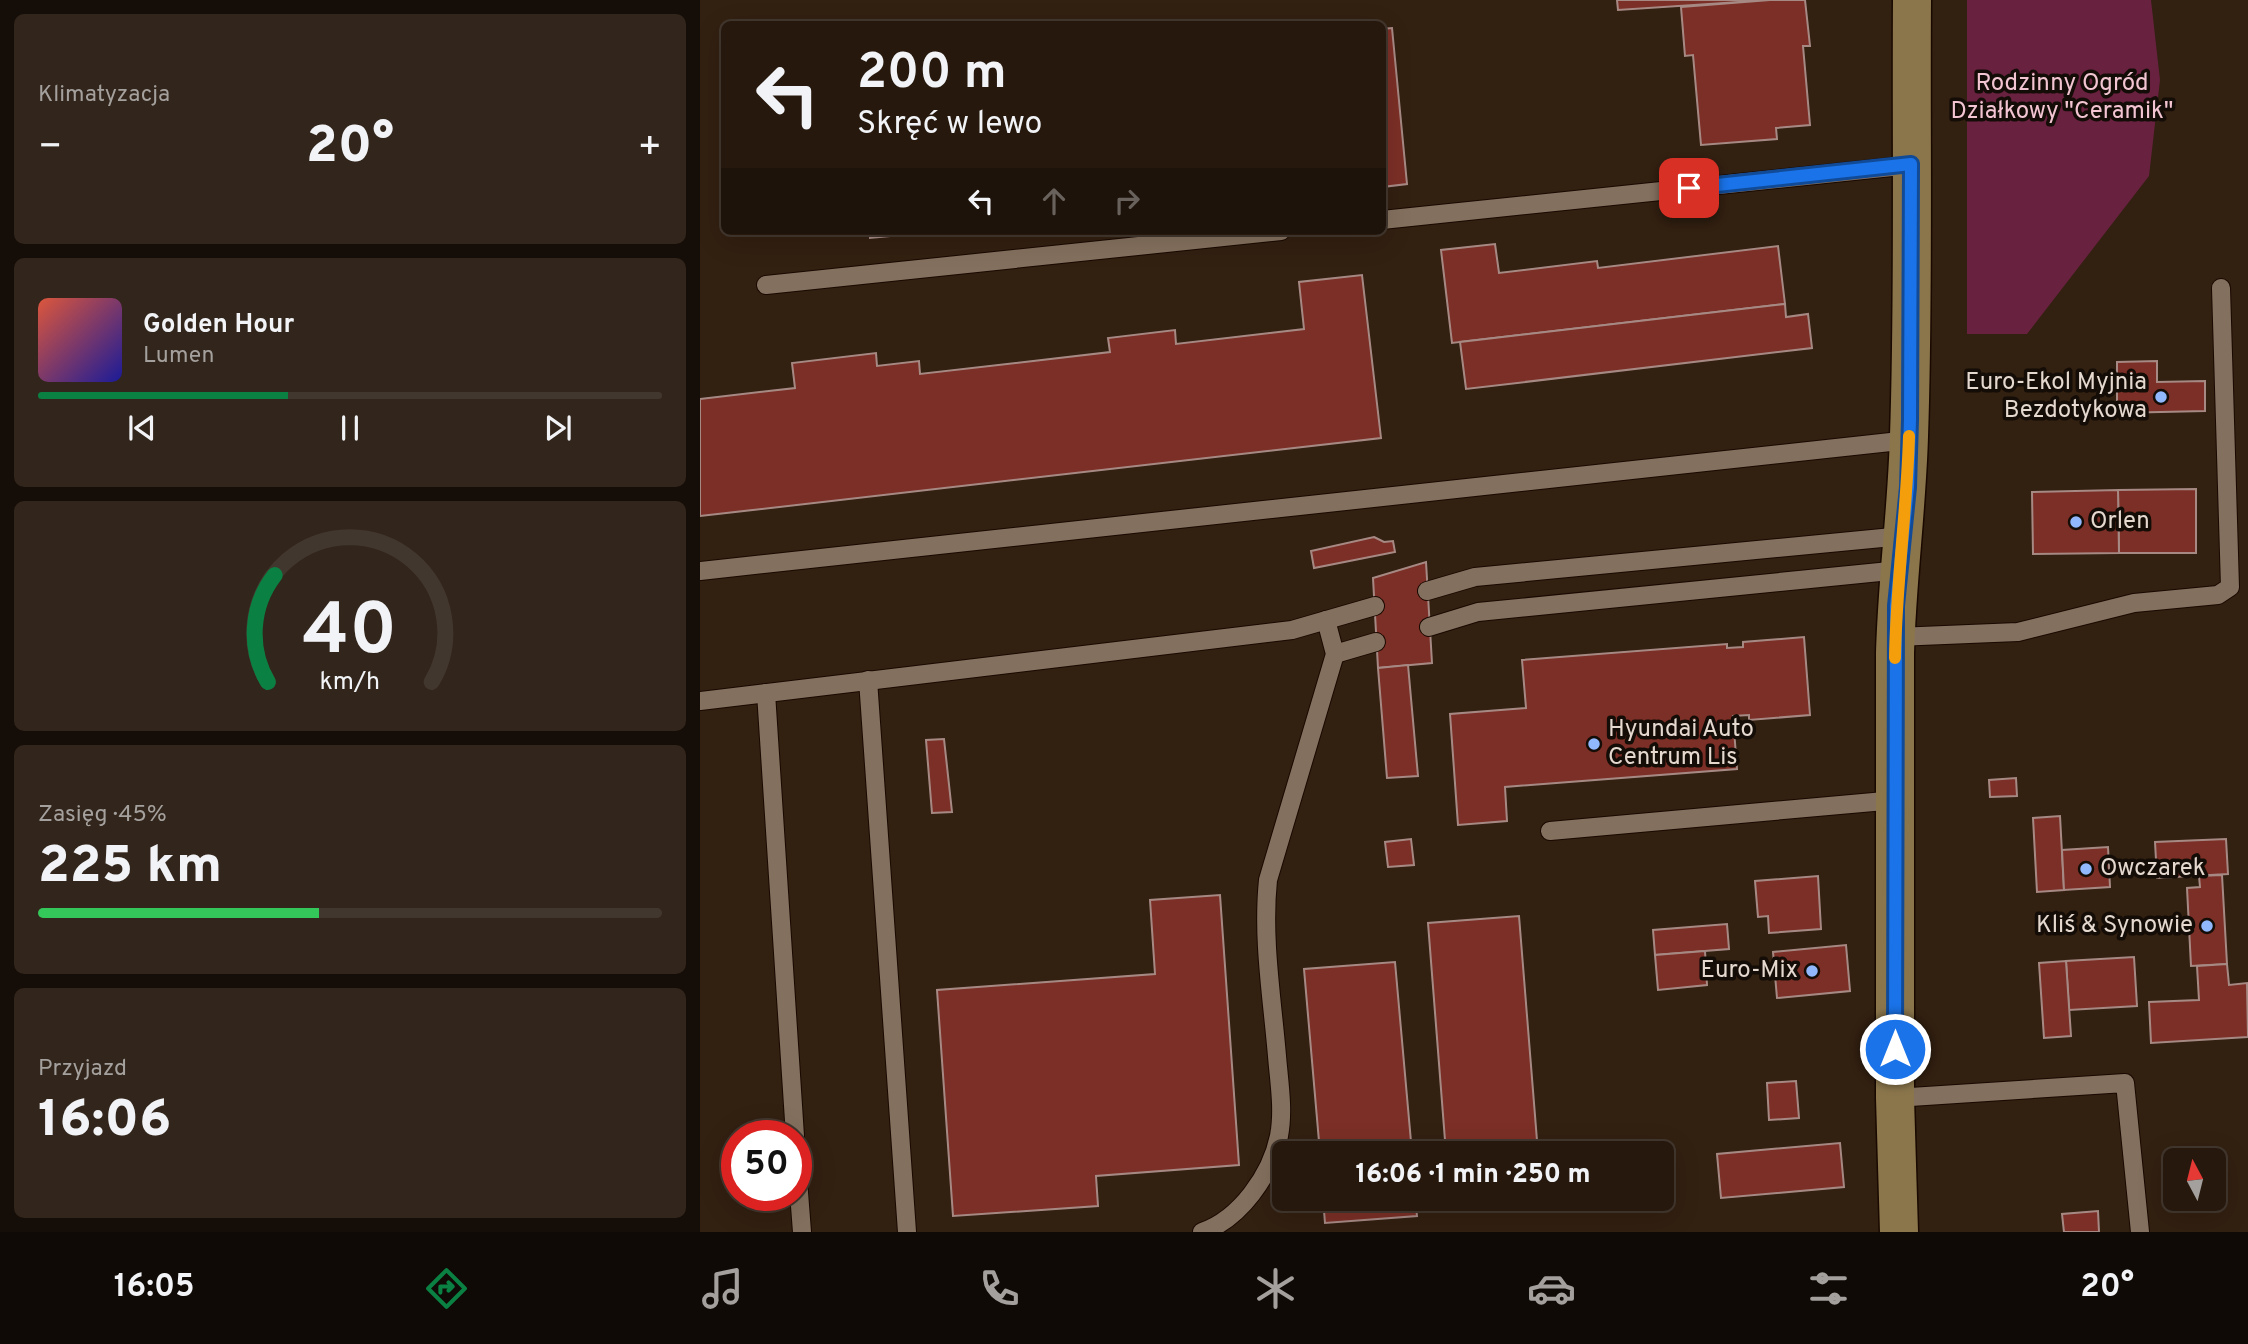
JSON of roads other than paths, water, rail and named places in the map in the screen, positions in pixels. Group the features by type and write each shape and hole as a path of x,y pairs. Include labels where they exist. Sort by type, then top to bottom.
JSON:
{"main road":[{"path":"1899,1232 1895,1098 1896,606 1909,440 1912,0"}],"lane":[{"path":"1386,220 1911,164"},
{"path":"766,285 1243,235"},
{"path":"1896,637 2018,632 2134,603 2218,595 2230,587 2221,288"},
{"path":"700,571 1909,440"},
{"path":"1427,591 1475,577 1902,553"},
{"path":"1429,627 1478,612 1902,553"},
{"path":"700,701 1292,630 1375,606"},
{"path":"1202,1232 1213,1228 1241,1205 1265,1173 1279,1136 1281,1097 1264,915 1268,880 1335,654 1326,620"},
{"path":"1335,654 1376,642"},
{"path":"868,680 908,1232"},
{"path":"766,693 794,1120"},
{"path":"1550,831 1896,800"},
{"path":"1895,1098 2125,1083 2140,1232"},
{"path":"800,1211 802,1232"}],"place":[{"name":"Euro-Ekol Myjnia Bezdotykowa","path":"2161,397"},
{"name":"Orlen","path":"2076,522"},
{"name":"Hyundai Auto Centrum Lis","path":"1594,744"},
{"name":"Owczarek","path":"2086,869"},
{"name":"Kliś & Synowie","path":"2207,926"},
{"name":"Euro-Mix","path":"1812,971"}],"park label":[{"name":"Rodzinny Ogród Działkowy \"Ceramik\"","path":"2062,98"}]}
